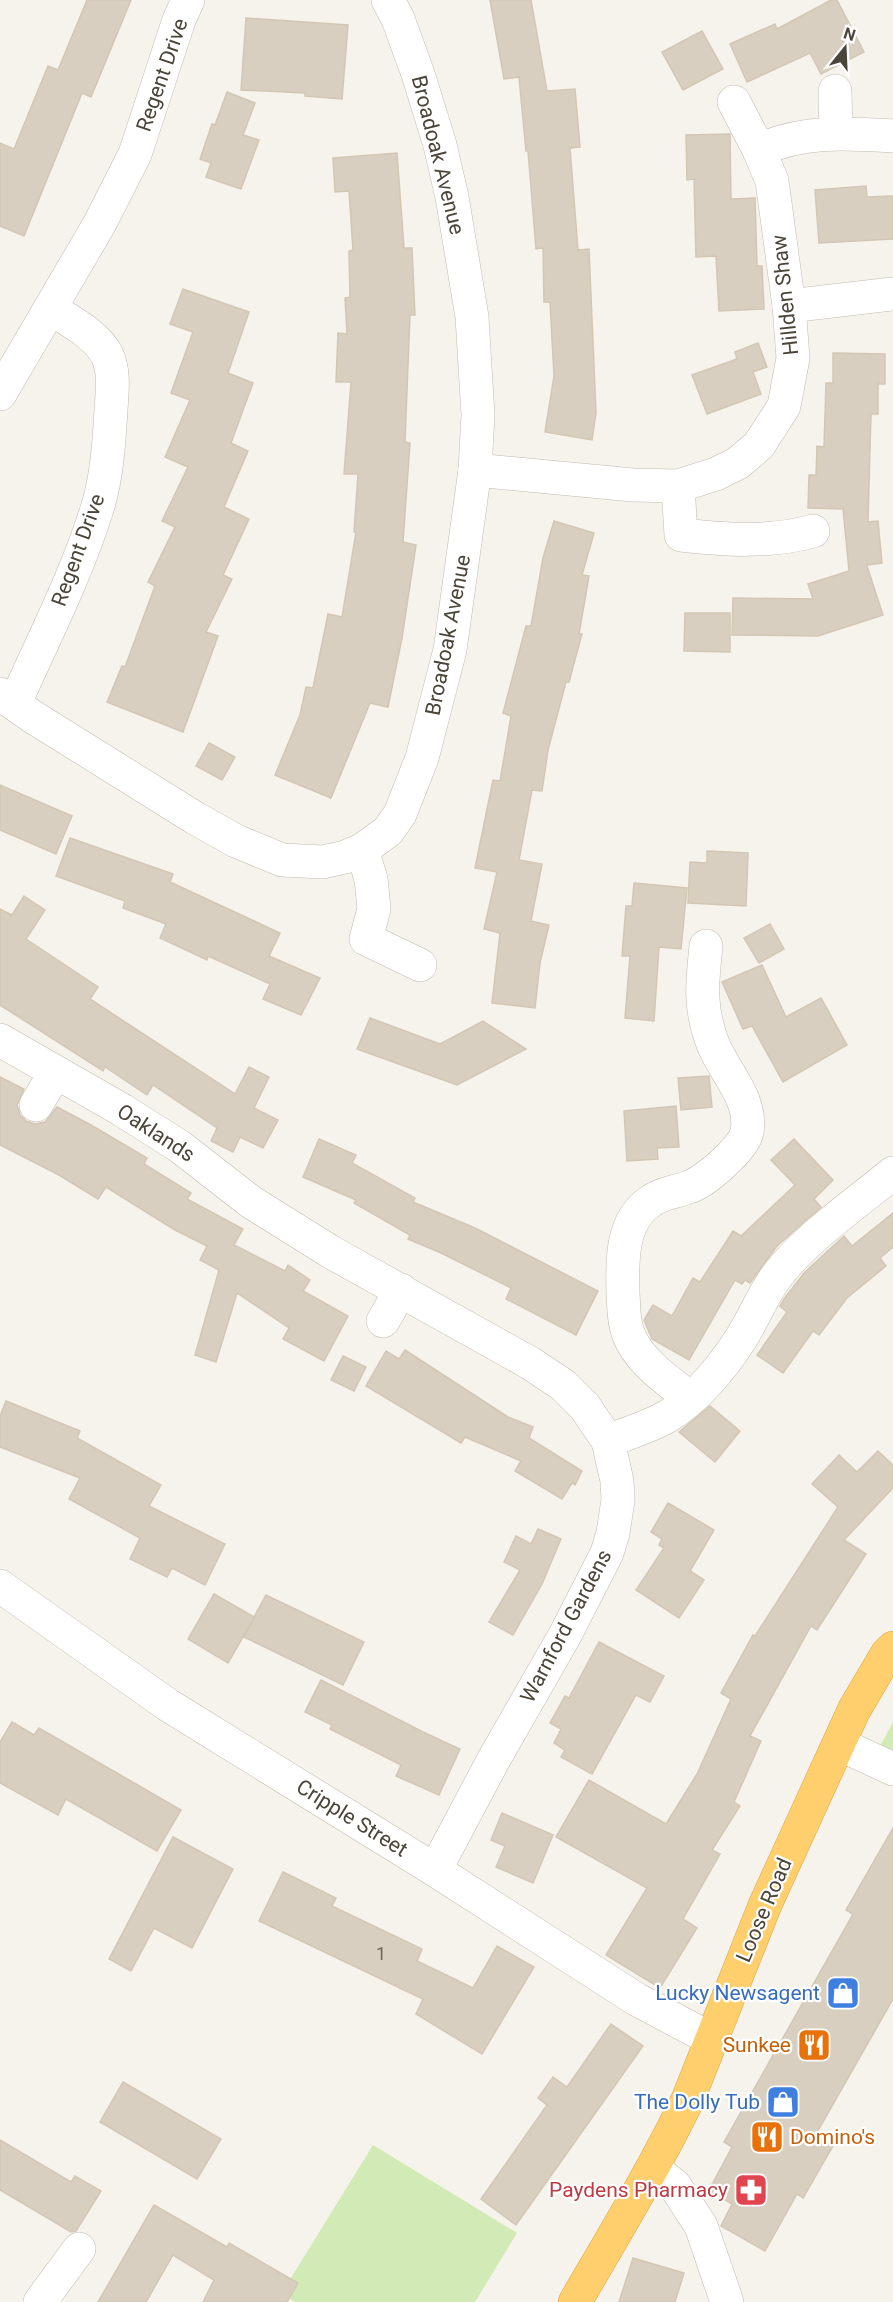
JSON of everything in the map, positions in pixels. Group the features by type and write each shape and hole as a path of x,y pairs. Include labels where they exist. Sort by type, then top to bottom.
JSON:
{"highway":[{"name":"Loose Road","path":"575,2302 653,2168 688,2099 765,1905 854,1710 887,1654 893,1648"}],"street":[{"name":"Regent Drive","path":"0,394 100,223 135,154 179,20 188,0"},
{"name":"Broadoak Avenue","path":"7,699 195,818 260,853 282,860 323,862 345,857 362,850 388,831 400,814 422,758 450,650 476,470 478,415 472,317 452,197 440,145 418,74 398,19 388,0"},
{"path":"835,92 836,132"},
{"name":"Hillden Shaw","path":"476,470 633,485 678,486 716,474 738,462 759,445 784,405 793,358 789,306 772,181 734,102"},
{"path":"759,150 779,141 836,132 893,136"},
{"path":"789,306 893,294"},
{"name":"Regent Drive","path":"7,699 74,568 97,508 110,427 113,378 107,356 98,343 51,309"},
{"path":"678,486 681,535 729,541 793,537 813,531"},
{"path":"362,850 371,879 374,909 366,939 420,965"},
{"path":"690,1398 648,1363 628,1334 624,1317 622,1263 630,1225 649,1202 662,1195 691,1187 704,1179 734,1153 747,1135 746,1107 713,1045 705,1017 701,997 705,946"},
{"name":"Oaklands","path":"0,1040 122,1110 179,1146 222,1177 251,1202"},
{"path":"36,1105 55,1073"},
{"path":"608,1441 667,1417 690,1398 726,1360 778,1275 794,1255 893,1173"},
{"name":"Warnford Gardens","path":"251,1202 331,1252 530,1363 563,1385 585,1407 608,1441 617,1481 618,1500 615,1524 607,1553 565,1635 494,1759 435,1870"},
{"path":"383,1322 401,1290"},
{"name":"Cripple Street","path":"0,1586 168,1705 435,1870 636,1999 711,2039"},
{"path":"839,1743 893,1769"},
{"path":"653,2168 675,2186 700,2226 727,2302"},
{"path":"40,2302 79,2249"}],"green space":[{"path":"893,1722 893,1753 880,1746"},
{"path":"373,2145 517,2233 475,2302 295,2302 281,2294"}],"building":[{"path":"87,0 131,0 91,97 82,93 24,236 0,226 0,143 14,149 48,66 58,70"},
{"path":"490,0 531,0 547,91 575,89 580,147 570,148 578,250 589,249 596,413 592,440 545,432 554,376 550,302 544,302 543,248 536,249 519,77 504,79"},
{"path":"831,0 837,0 864,52 821,74 810,53 747,82 730,44 775,24 777,29"},
{"path":"246,18 348,25 342,99 305,96 305,93 241,90"},
{"path":"702,31 723,69 683,90 662,52"},
{"path":"227,92 255,103 243,135 259,140 241,189 206,177 211,163 200,159 212,124 215,125"},
{"path":"730,134 731,199 755,198 757,266 762,266 764,309 719,311 716,256 696,257 694,179 687,180 686,135"},
{"path":"397,153 404,248 412,248 415,315 410,315 405,442 410,443 403,542 416,545 402,638 388,707 370,703 331,798 275,775 300,715 306,687 313,688 328,614 342,617 356,532 354,532 358,474 344,474 351,382 336,382 338,333 347,334 345,298 350,297 349,251 353,250 349,191 335,192 333,158"},
{"path":"866,186 867,197 893,196 893,239 819,243 815,190"},
{"path":"183,289 249,312 228,373 253,383 231,443 248,451 224,507 249,519 223,575 232,579 206,632 218,636 183,732 107,702 122,666 125,667 155,586 148,582 175,527 162,521 188,467 165,457 190,400 171,393 193,332 170,324"},
{"path":"758,343 767,367 753,372 761,394 707,414 692,375 737,359 735,352"},
{"path":"833,353 885,354 885,384 878,384 878,414 871,414 868,522 878,521 882,563 867,565 883,615 818,636 732,635 733,598 813,599 808,584 849,571 843,509 808,508 809,475 816,475 817,446 824,447 826,383 833,383"},
{"path":"554,521 594,533 582,575 589,576 579,634 582,634 569,682 566,682 548,750 542,791 532,790 519,860 542,864 531,921 549,925 540,963 535,1008 492,1003 500,933 484,929 497,872 475,868 493,780 500,781 511,716 503,713 526,626 531,626 543,558"},
{"path":"685,613 730,613 730,652 684,651"},
{"path":"209,743 235,757 222,780 196,766"},
{"path":"0,785 72,816 56,854 0,830"},
{"path":"70,838 173,874 170,882 280,933 269,956 320,978 301,1015 263,999 270,984 208,956 207,960 160,938 166,924 123,908 125,901 56,876"},
{"path":"707,851 748,853 746,906 688,903 690,862 707,863"},
{"path":"634,883 687,888 681,949 659,947 654,1021 625,1018 630,956 622,956 626,906 632,906"},
{"path":"24,896 45,910 26,939 98,987 90,999 235,1094 249,1067 269,1077 254,1108 278,1120 263,1148 240,1137 233,1152 211,1141 217,1128 153,1085 147,1095 105,1067 103,1071 0,1005 0,909 12,915"},
{"path":"770,924 784,949 759,963 744,938"},
{"path":"762,965 786,1017 821,998 847,1045 783,1082 752,1026 743,1029 722,982"},
{"path":"370,1018 440,1044 483,1021 526,1049 457,1085 357,1049"},
{"path":"709,1076 712,1107 681,1110 678,1078"},
{"path":"0,1077 24,1089 17,1105 20,1115 26,1121 35,1124 45,1122 57,1107 91,1125 147,1158 144,1164 191,1193 187,1199 243,1229 234,1245 285,1271 288,1265 310,1280 303,1291 348,1316 324,1361 283,1339 289,1328 237,1293 216,1362 195,1355 219,1270 200,1260 207,1246 175,1230 106,1187 98,1199 59,1175 0,1145"},
{"path":"676,1106 679,1147 657,1148 658,1159 627,1161 624,1111"},
{"path":"319,1139 356,1155 352,1163 415,1198 413,1202 475,1228 598,1291 576,1335 506,1299 511,1288 408,1239 410,1235 354,1203 356,1200 303,1177"},
{"path":"794,1139 833,1180 814,1199 821,1207 777,1246 750,1283 745,1280 742,1284 735,1280 689,1360 652,1339 644,1320 653,1305 672,1316 693,1278 700,1282 733,1231 741,1236 795,1185 771,1160"},
{"path":"893,1213 893,1247 880,1258 886,1266 847,1298 819,1335 813,1331 783,1373 757,1355 787,1312 780,1306 784,1299 805,1272 844,1236 852,1246"},
{"path":"405,1350 508,1417 533,1427 529,1438 582,1471 575,1485 572,1483 562,1499 515,1471 521,1461 465,1437 461,1443 366,1386 386,1351 399,1359"},
{"path":"343,1356 366,1367 354,1391 331,1380"},
{"path":"6,1401 80,1431 77,1438 161,1485 149,1506 225,1544 205,1585 172,1568 167,1577 130,1559 140,1538 69,1499 80,1478 0,1447 0,1416"},
{"path":"710,1406 740,1431 715,1462 679,1432"},
{"path":"878,1451 893,1465 893,1488 844,1540 866,1554 817,1630 811,1626 750,1736 761,1741 734,1802 740,1806 712,1850 720,1854 683,1919 697,1928 660,1988 606,1955 647,1888 556,1837 589,1780 666,1824 697,1774 731,1699 721,1693 753,1635 755,1636 838,1507 812,1484 839,1455 857,1472"},
{"path":"668,1503 714,1530 690,1571 704,1580 679,1618 636,1590 664,1548 659,1545 662,1539 651,1532"},
{"path":"538,1529 561,1539 542,1584 513,1635 489,1622 520,1570 504,1562 516,1536 531,1544"},
{"path":"214,1594 254,1617 266,1595 364,1642 343,1685 244,1637 254,1618 228,1663 188,1639"},
{"path":"599,1642 664,1676 650,1702 636,1695 592,1774 561,1757 565,1750 554,1743 561,1729 550,1723 565,1696 569,1698"},
{"path":"321,1680 460,1749 439,1795 396,1776 401,1765 330,1729 332,1725 305,1712"},
{"path":"12,1722 34,1735 39,1728 181,1810 157,1851 66,1799 58,1815 0,1783 0,1742"},
{"path":"502,1813 553,1835 533,1883 496,1867 505,1846 491,1840"},
{"path":"893,1828 893,1999 815,2136 833,2146 803,2198 797,2194 765,2251 721,2226 732,2204 709,2190 732,2147 724,2142 853,1914 846,1910"},
{"path":"173,1837 233,1869 192,1948 154,1928 131,1971 109,1959"},
{"path":"283,1872 336,1898 332,1906 422,1949 417,1961 473,1988 497,1946 534,1967 482,2054 416,2014 423,1999 259,1921"},
{"path":"611,2024 643,2046 516,2225 481,2199 547,2105 538,2098 553,2077 567,2087"},
{"path":"123,2082 221,2139 197,2179 100,2122"},
{"path":"0,2140 71,2182 75,2176 101,2191 76,2231 71,2232 0,2190"},
{"path":"154,2205 227,2247 229,2243 298,2283 287,2302 203,2302 214,2280 173,2255 146,2302 98,2302"},
{"path":"633,2258 684,2273 675,2302 619,2302"}],"place":[{"name":"Lucky Newsagent","path":"843,1993"},
{"name":"Sunkee","path":"814,2045"},
{"name":"The Dolly Tub","path":"783,2102"},
{"name":"Domino's","path":"767,2137"},
{"name":"Paydens Pharmacy","path":"751,2190"}]}
